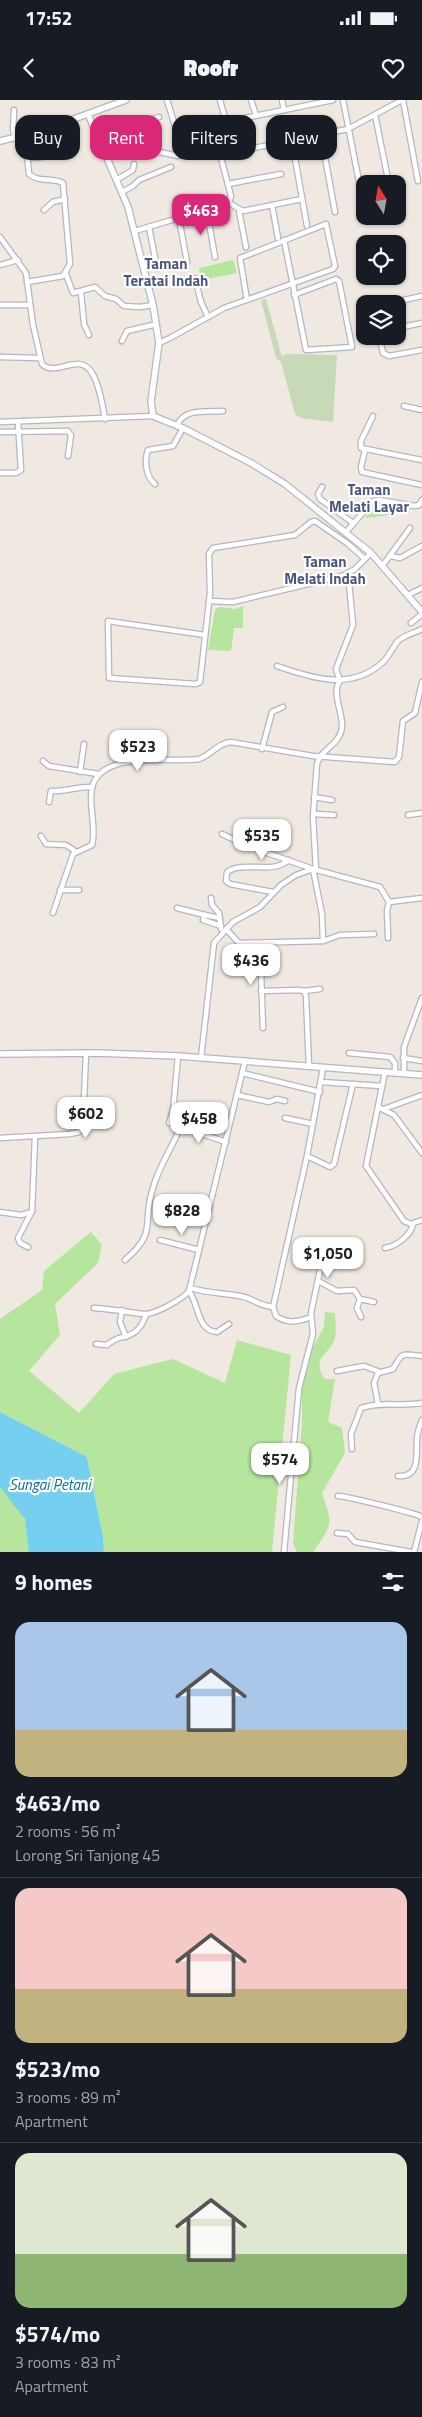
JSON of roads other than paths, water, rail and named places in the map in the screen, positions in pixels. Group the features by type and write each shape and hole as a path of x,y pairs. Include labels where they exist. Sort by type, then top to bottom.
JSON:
{"street":[{"path":"80,117 126,100"},
{"path":"167,100 172,116"},
{"path":"220,100 225,115"},
{"path":"251,100 256,115 313,102 333,100"},
{"path":"282,100 284,110"},
{"path":"343,100 357,175"},
{"path":"337,131 348,129 375,116 402,100 418,181"},
{"path":"0,141 15,138 13,130 14,110"},
{"path":"88,114 90,119"},
{"path":"375,116 387,175"},
{"path":"28,160 29,174 39,180 62,182 70,264 66,274 72,293 82,292 95,287 105,296 116,299 124,306 140,307 153,305"},
{"path":"107,160 122,192 135,231 157,324 159,342 151,401 153,416"},
{"path":"223,160 231,198 229,203"},
{"path":"295,160 307,226"},
{"path":"326,160 335,212"},
{"path":"134,164 133,170 139,180"},
{"path":"122,192 139,180 171,167"},
{"path":"116,180 133,170"},
{"path":"228,184 281,174"},
{"path":"44,210 53,202 65,199"},
{"path":"229,203 239,210 302,199"},
{"path":"135,231 229,203"},
{"path":"272,205 278,238"},
{"path":"239,210 246,247"},
{"path":"207,211 215,257"},
{"path":"179,219 187,262"},
{"path":"159,342 247,300 334,268 327,225 323,223 240,258 247,300"},
{"path":"149,228 157,268"},
{"path":"0,239 25,271 42,364 47,368 79,363 89,368 94,376 105,419"},
{"path":"284,240 294,295 306,350 352,348 339,281 336,279 294,295"},
{"path":"0,265 18,260"},
{"path":"27,282 66,274"},
{"path":"195,278 201,302 208,317"},
{"path":"82,292 84,324 89,335"},
{"path":"406,300 422,296"},
{"path":"0,305 30,305"},
{"path":"406,326 422,323"},
{"path":"122,340 126,331 157,324"},
{"path":"381,345 383,353 389,356 422,350"},
{"path":"0,357 40,358"},
{"path":"404,406 422,410"},
{"path":"156,484 148,476 146,455 148,450 173,446 180,427 180,418 185,414 223,410"},
{"path":"0,422 153,416 180,427 276,478 371,553 422,613 411,623"},
{"path":"373,416 360,447 365,450 422,460"},
{"path":"45,421 45,431"},
{"path":"57,421 58,431"},
{"path":"0,473 16,473 21,470 18,422"},
{"path":"0,432 70,432 68,456"},
{"path":"365,450 362,472 422,485"},
{"path":"322,486 318,494 320,499 353,523"},
{"path":"346,532 370,502 376,500 415,506 419,505 422,500"},
{"path":"205,634 108,621 108,675 112,679 199,683 205,634 209,601 210,551 216,548 295,535 311,522 318,522 365,559"},
{"path":"383,565 410,528"},
{"path":"391,556 400,558 422,546"},
{"path":"209,601 233,602 348,574 371,553"},
{"path":"323,941 322,914 314,869 314,797 317,764 320,757 341,736 342,719 336,688 340,681 336,663 353,625 350,579 348,574"},
{"path":"408,595 422,588"},
{"path":"277,666 315,679 340,681 375,668 388,658 399,641 422,629"},
{"path":"41,836 46,844 66,845 75,851 89,848 92,842 92,787 98,774 107,768 119,764 199,759 227,742 320,757 391,763 397,761 402,721 415,713 422,682"},
{"path":"262,749 272,712 283,707"},
{"path":"80,772 84,744"},
{"path":"43,761 49,766 98,774"},
{"path":"49,802 51,792 67,792 78,786 92,787"},
{"path":"314,797 332,800"},
{"path":"408,814 422,813"},
{"path":"314,814 334,815"},
{"path":"222,834 240,841 250,840 268,853 314,869 380,887 390,902"},
{"path":"53,913 75,851"},
{"path":"273,892 230,884 226,881 226,872 240,868 272,867 289,860"},
{"path":"201,1058 212,948 221,934 238,919 261,906 273,892 294,876 314,869"},
{"path":"60,890 79,890"},
{"path":"211,898 212,905 218,911 220,918 221,934"},
{"path":"390,902 422,898"},
{"path":"388,938 387,912 390,902"},
{"path":"177,908 220,918"},
{"path":"204,915 204,920 221,926"},
{"path":"226,929 236,942 260,944 323,941 340,936 374,934"},
{"path":"260,944 263,1028"},
{"path":"261,991 299,990 304,992 320,989"},
{"path":"304,992 306,996 309,1066"},
{"path":"404,1073 404,1047 422,998"},
{"path":"0,1138 35,1137 80,1132 82,1129 86,1053"},
{"path":"0,1054 86,1053 178,1056 422,1075"},
{"path":"349,1053 390,1057 395,1064 395,1073"},
{"path":"178,1056 173,1111 169,1120 170,1125 226,1142"},
{"path":"403,1058 422,1061"},
{"path":"94,1308 122,1310 146,1315 183,1298 189,1290 245,1061"},
{"path":"311,1317 294,1322 286,1321 276,1316 273,1308 307,1156 322,1082 323,1068"},
{"path":"385,1072 366,1166 404,1220 413,1224"},
{"path":"242,1073 320,1092"},
{"path":"322,1082 382,1086"},
{"path":"307,1156 330,1167 334,1164 353,1084"},
{"path":"237,1095 269,1102 285,1101"},
{"path":"384,1109 422,1095"},
{"path":"378,1107 397,1118 422,1153"},
{"path":"285,1118 313,1124"},
{"path":"125,1260 139,1249 146,1239 152,1189 177,1127"},
{"path":"28,1247 20,1243 18,1238 31,1213 35,1137"},
{"path":"0,1212 21,1215 31,1213"},
{"path":"385,1248 394,1245 409,1233 413,1224 422,1220"},
{"path":"160,1240 199,1250"},
{"path":"284,1552 297,1400 300,1377 313,1334 311,1317 318,1281 327,1249 343,1240 350,1242"},
{"path":"318,1281 337,1291 354,1290 360,1299 374,1302"},
{"path":"189,1290 242,1296 260,1306 273,1308"},
{"path":"189,1290 202,1323 208,1330 217,1332 229,1324"},
{"path":"360,1299 357,1308 361,1317"},
{"path":"122,1310 120,1322 126,1338"},
{"path":"96,1344 107,1345 113,1340 126,1338 140,1327 146,1315"},
{"path":"337,1371 364,1366 380,1372 393,1369 398,1357 402,1355 422,1356"},
{"path":"378,1404 374,1383 376,1376 380,1372"},
{"path":"352,1449 351,1434 357,1421 358,1410 378,1404 401,1406 422,1403"},
{"path":"398,1476 408,1474 415,1467 418,1458 416,1437 422,1420"},
{"path":"338,1496 348,1496 365,1503 422,1517"},
{"path":"336,1533 348,1534 354,1542 413,1552 422,1522"}],"water":[{"name":"Sungai Petani","path":"0,1412 87,1457 103,1537 104,1552 29,1552 25,1519 0,1487"}],"district":[{"name":"Taman Teratai Indah","path":"166,272"},
{"name":"Taman Melati Layar","path":"369,498"},
{"name":"Taman Melati Indah","path":"325,570"}]}
